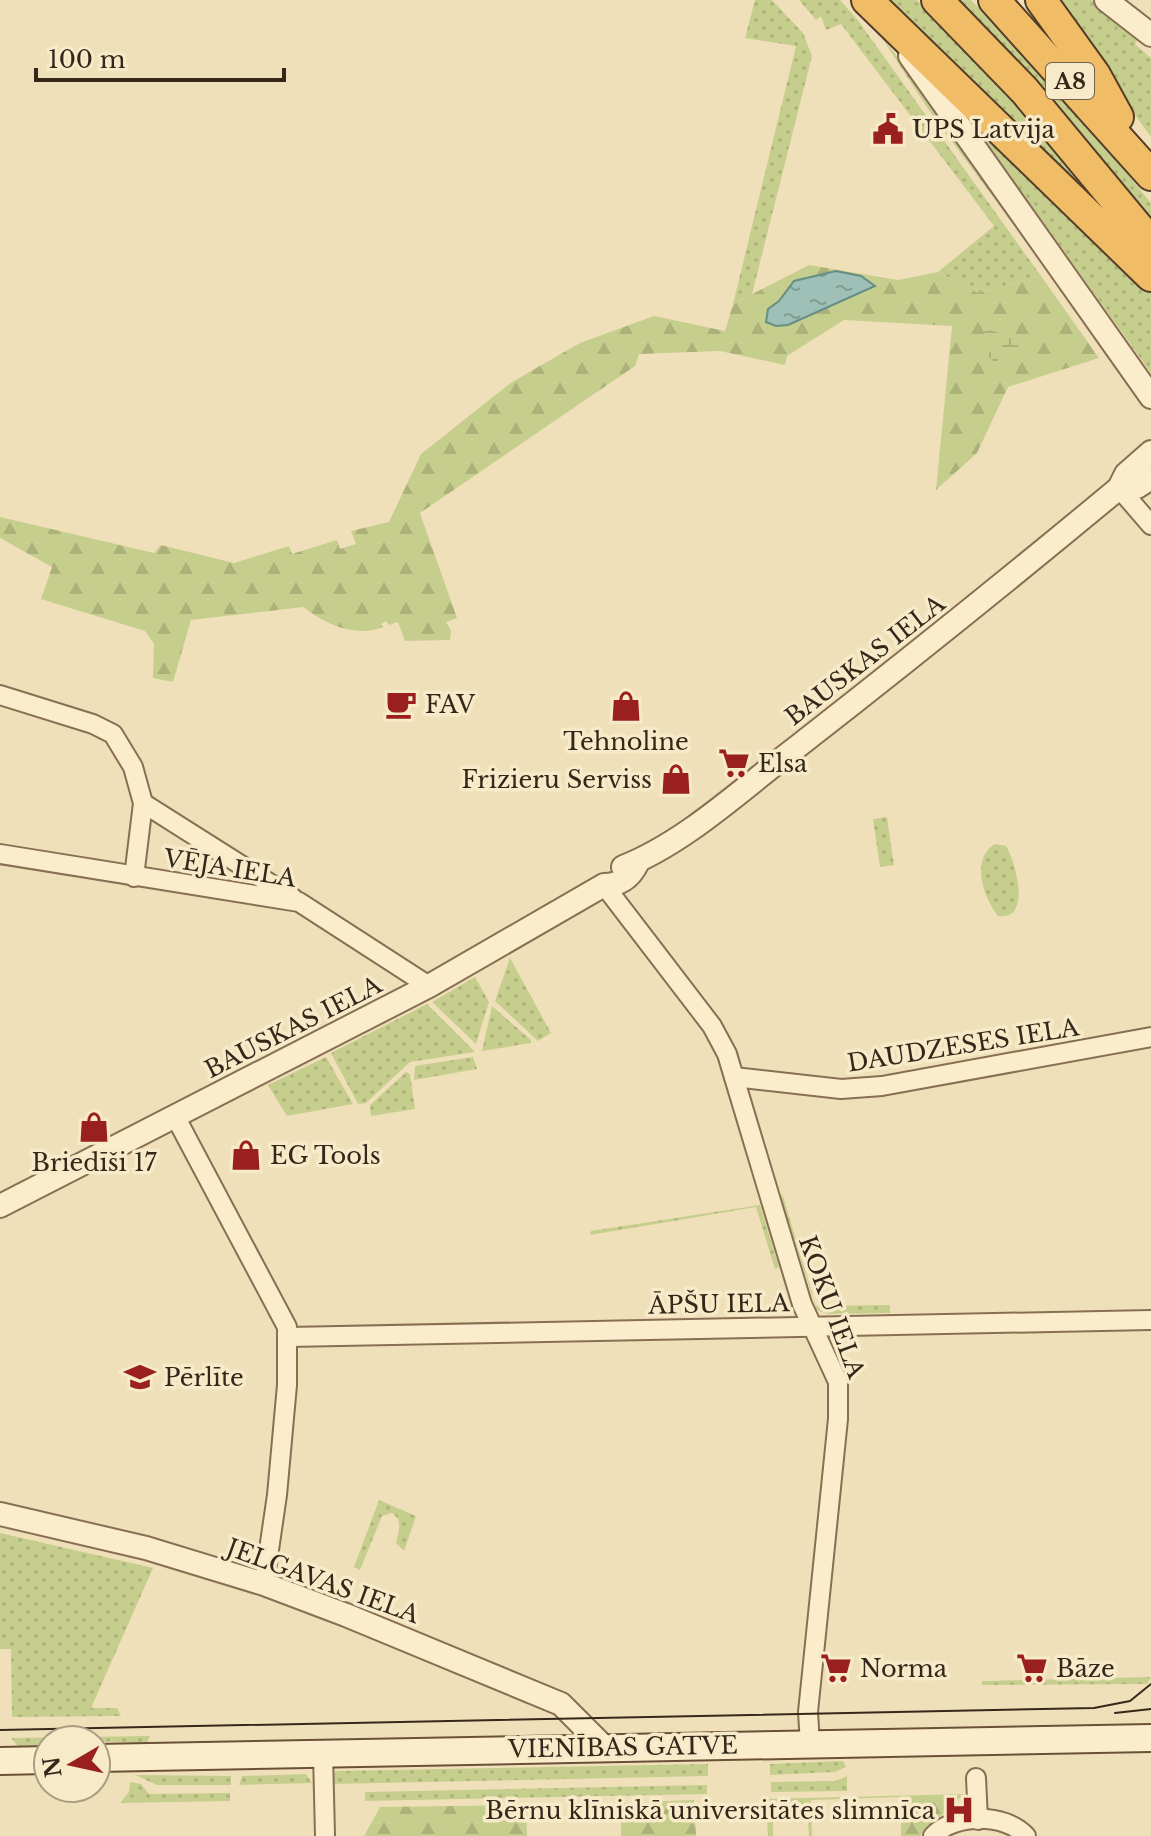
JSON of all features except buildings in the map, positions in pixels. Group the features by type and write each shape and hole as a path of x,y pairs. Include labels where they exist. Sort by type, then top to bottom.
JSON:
{"highway":[{"path":"865,0 1151,276"},
{"name":"A8","path":"937,0 1025,91 1151,243"},
{"name":"A8","path":"994,0 1147,170"},
{"path":"1041,0 1095,75 1147,170"}],"main road":[{"name":"VIENĪBAS GATVE","path":"112,1758 1151,1738"},
{"path":"0,1761 32,1760"}],"street":[{"path":"865,0 916,64 1151,397"},
{"path":"1106,0 1151,35"},
{"name":"BAUSKAS IELA","path":"2,1200 175,1116 429,986 604,885 608,875 626,865 637,864 807,739 1119,488 1126,474 1151,452"},
{"name":"BAUSKAS IELA","path":"1119,488 1137,487 1151,478"},
{"path":"1119,488 1151,525"},
{"path":"0,695 93,724 113,734 133,767 143,803 134,877"},
{"path":"143,803 299,902"},
{"name":"VĒJA IELA","path":"0,854 299,902 429,986"},
{"name":"KOKU IELA","path":"604,885 712,1026 727,1054 802,1304 838,1382 838,1419 808,1712 810,1744"},
{"name":"DAUDZESES IELA","path":"734,1077 841,1089 882,1086 1151,1037"},
{"path":"175,1116 265,1281 288,1337 277,1495 264,1584"},
{"name":"ĀPŠU IELA","path":"288,1337 1151,1320"},
{"name":"JELGAVAS IELA","path":"0,1514 146,1548 264,1584 561,1704 604,1747"},
{"path":"323,1753 325,1836"},
{"path":"976,1778 978,1820"},
{"path":"933,1836 954,1821 978,1820 1013,1825 1026,1836"}],"green space":[{"path":"755,0 772,0 803,33 812,56 752,294 733,304 796,46 745,38"},
{"path":"799,0 840,0 857,19 1041,276 978,293 938,272 994,226 841,24 826,30 821,16 816,20"},
{"path":"879,0 917,0 1027,118 1131,242"},
{"path":"959,0 971,0 1072,106 1151,203 1151,216 1090,143"},
{"path":"1050,0 1091,0 1139,37 1135,44 1151,58 1151,137"},
{"path":"880,35 932,100 1021,230 1013,224 928,109"},
{"path":"965,113 1151,290 1151,373"},
{"path":"809,265 898,280 938,272 978,293 1041,276 1099,358 1008,387 977,453 936,490 952,326 844,320 787,356 785,365 720,351 639,354 635,366 420,513 457,618 446,622 451,630 450,640 405,641 398,622 389,625 386,621 381,624 383,627 372,630 341,628 303,607 191,620 173,682 153,678 154,644 145,631 41,599 52,567 0,538 0,517 154,553 161,545 234,563 289,546 292,554 337,540 340,549 356,544 351,531 389,522 421,454 512,382 580,343 654,316 725,331 733,304"},
{"path":"984,331 1028,339 1022,359 995,363 984,352"},
{"path":"887,817 894,865 880,867 873,819"},
{"path":"995,844 1006,846 1017,877 1018,901 1009,915 998,916 984,889 983,859"},
{"path":"510,958 551,1033 538,1041 495,1001"},
{"path":"475,977 489,1002 476,1044 432,1002"},
{"path":"427,1004 475,1052 410,1062 366,1103 358,1104 331,1053"},
{"path":"492,1006 531,1040 531,1043 482,1051"},
{"path":"326,1057 353,1104 287,1116 268,1085"},
{"path":"473,1057 477,1069 414,1080 415,1066"},
{"path":"406,1072 410,1074 415,1109 371,1116 370,1105"},
{"path":"782,1193 816,1306 890,1305 890,1313 827,1314 817,1310 782,1202"},
{"path":"760,1205 779,1267 775,1269 756,1207 590,1235 591,1231"},
{"path":"379,1500 416,1516 404,1551 396,1543 399,1527 396,1516 392,1513 382,1516 360,1570 354,1567"},
{"path":"0,1533 153,1568 91,1708 117,1708 121,1716 12,1717 11,1649 0,1649"},
{"path":"1151,1677 1147,1684 982,1685 982,1681"},
{"path":"150,1736 147,1743 112,1742 112,1737"},
{"path":"11,1738 32,1738 32,1746 18,1746"},
{"path":"843,1761 846,1767 835,1772 770,1775 770,1764"},
{"path":"708,1764 708,1776 332,1784 335,1771"},
{"path":"306,1774 312,1783 239,1785 242,1776"},
{"path":"135,1775 231,1776 231,1785 157,1785"},
{"path":"847,1776 847,1791 771,1792 771,1782 836,1781"},
{"path":"130,1782 141,1784 149,1794 230,1793 230,1801 120,1803 129,1792"},
{"path":"707,1785 707,1794 365,1801 365,1792"},
{"path":"964,1794 920,1836 901,1836 901,1797 811,1800 812,1836 809,1836 807,1807 773,1808 773,1836 768,1836 766,1799"},
{"path":"694,1800 696,1836 621,1836 621,1803"},
{"path":"526,1805 527,1836 364,1836 380,1807"}],"water":[{"path":"836,271 861,276 875,286 788,325 776,326 766,322 768,309 779,301 794,281"}],"tram line":[{"path":"0,1730 1094,1708 1130,1701 1151,1684"},
{"path":"1115,1713 1151,1709"}],"place":[{"name":"UPS Latvija","path":"888,129"},
{"name":"FAV","path":"401,704"},
{"name":"Tehnoline","path":"626,706"},
{"name":"Elsa","path":"734,763"},
{"name":"Frizieru Serviss","path":"676,779"},
{"name":"Briedīši 17","path":"94,1127"},
{"name":"EG Tools","path":"246,1155"},
{"name":"Pērlīte","path":"140,1377"},
{"name":"Norma","path":"836,1668"},
{"name":"Bāze","path":"1032,1668"},
{"name":"Bērnu klīniskā universitātes slimnīca","path":"959,1810"}]}
